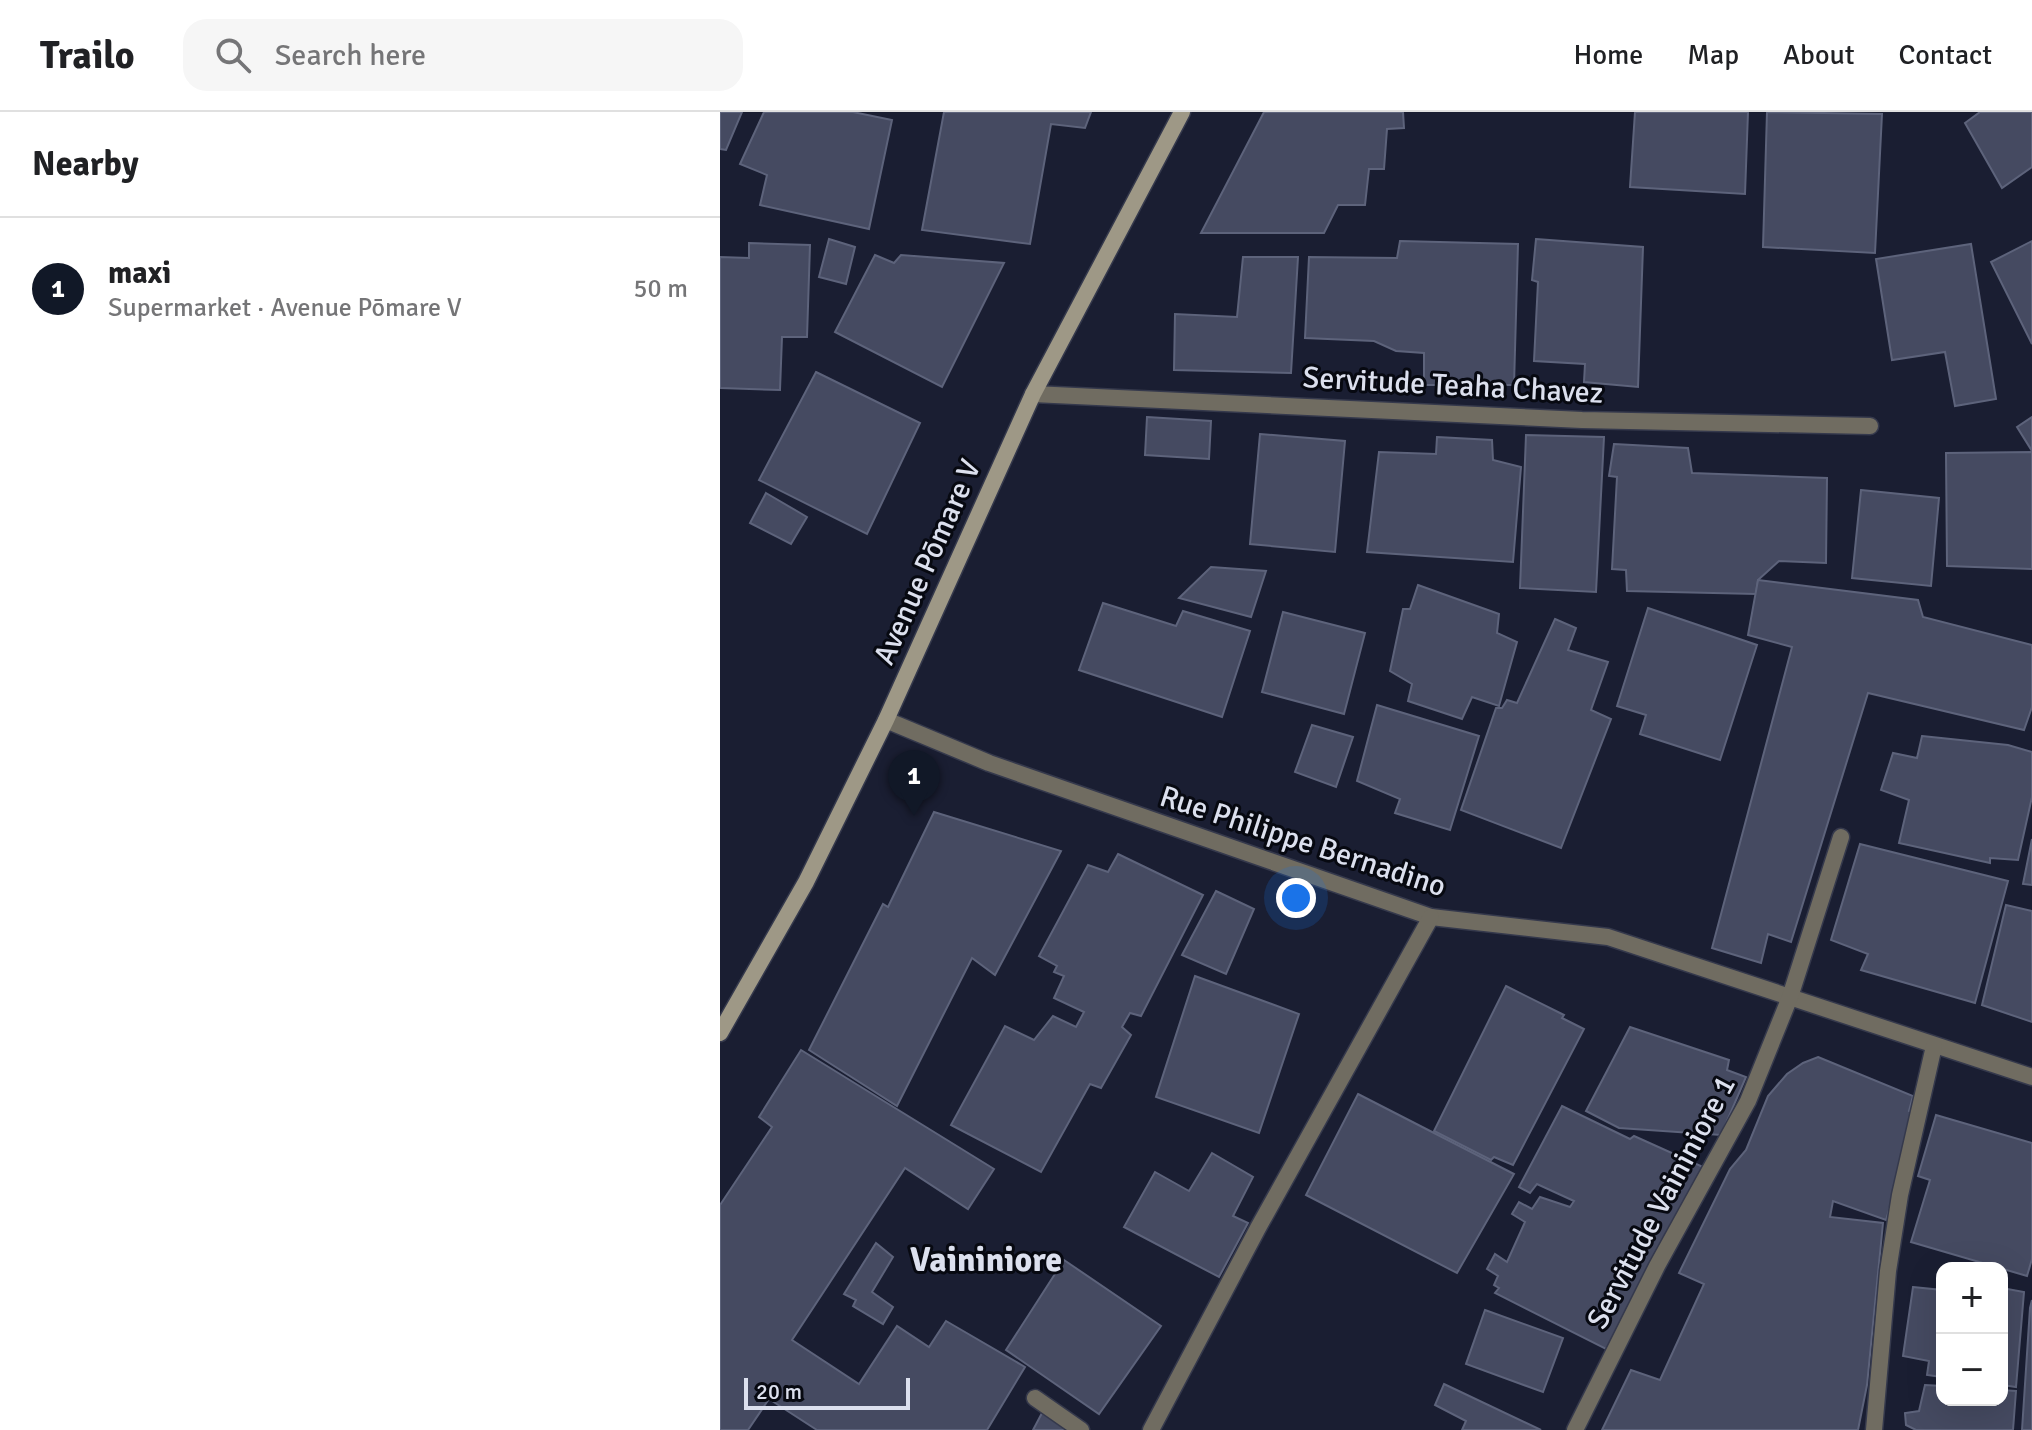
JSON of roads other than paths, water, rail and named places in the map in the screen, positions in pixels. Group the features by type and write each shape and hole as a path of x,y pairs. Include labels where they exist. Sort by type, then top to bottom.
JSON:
{"main road":[{"name":"Avenue Pōmare V","path":"720,1033 806,882 886,720 1033,394 1182,112"}],"street":[{"name":"Servitude Teaha Chavez","path":"1033,394 1582,420 1870,426"},
{"name":"Rue Philippe Bernadino","path":"886,720 989,763 1431,917 1608,937 2032,1077"},
{"name":"Servitude Vaininiore 1","path":"1575,1430 1657,1266 1748,1101 1790,997 1841,837"},
{"path":"1151,1430 1258,1228 1431,917"},
{"path":"1874,1430 1888,1271 1900,1195 1934,1046"},
{"path":"1035,1398 1081,1430"}],"place":[{"name":"maxi","path":"914,816"}],"district":[{"name":"Vaininiore","path":"986,1259"}]}
